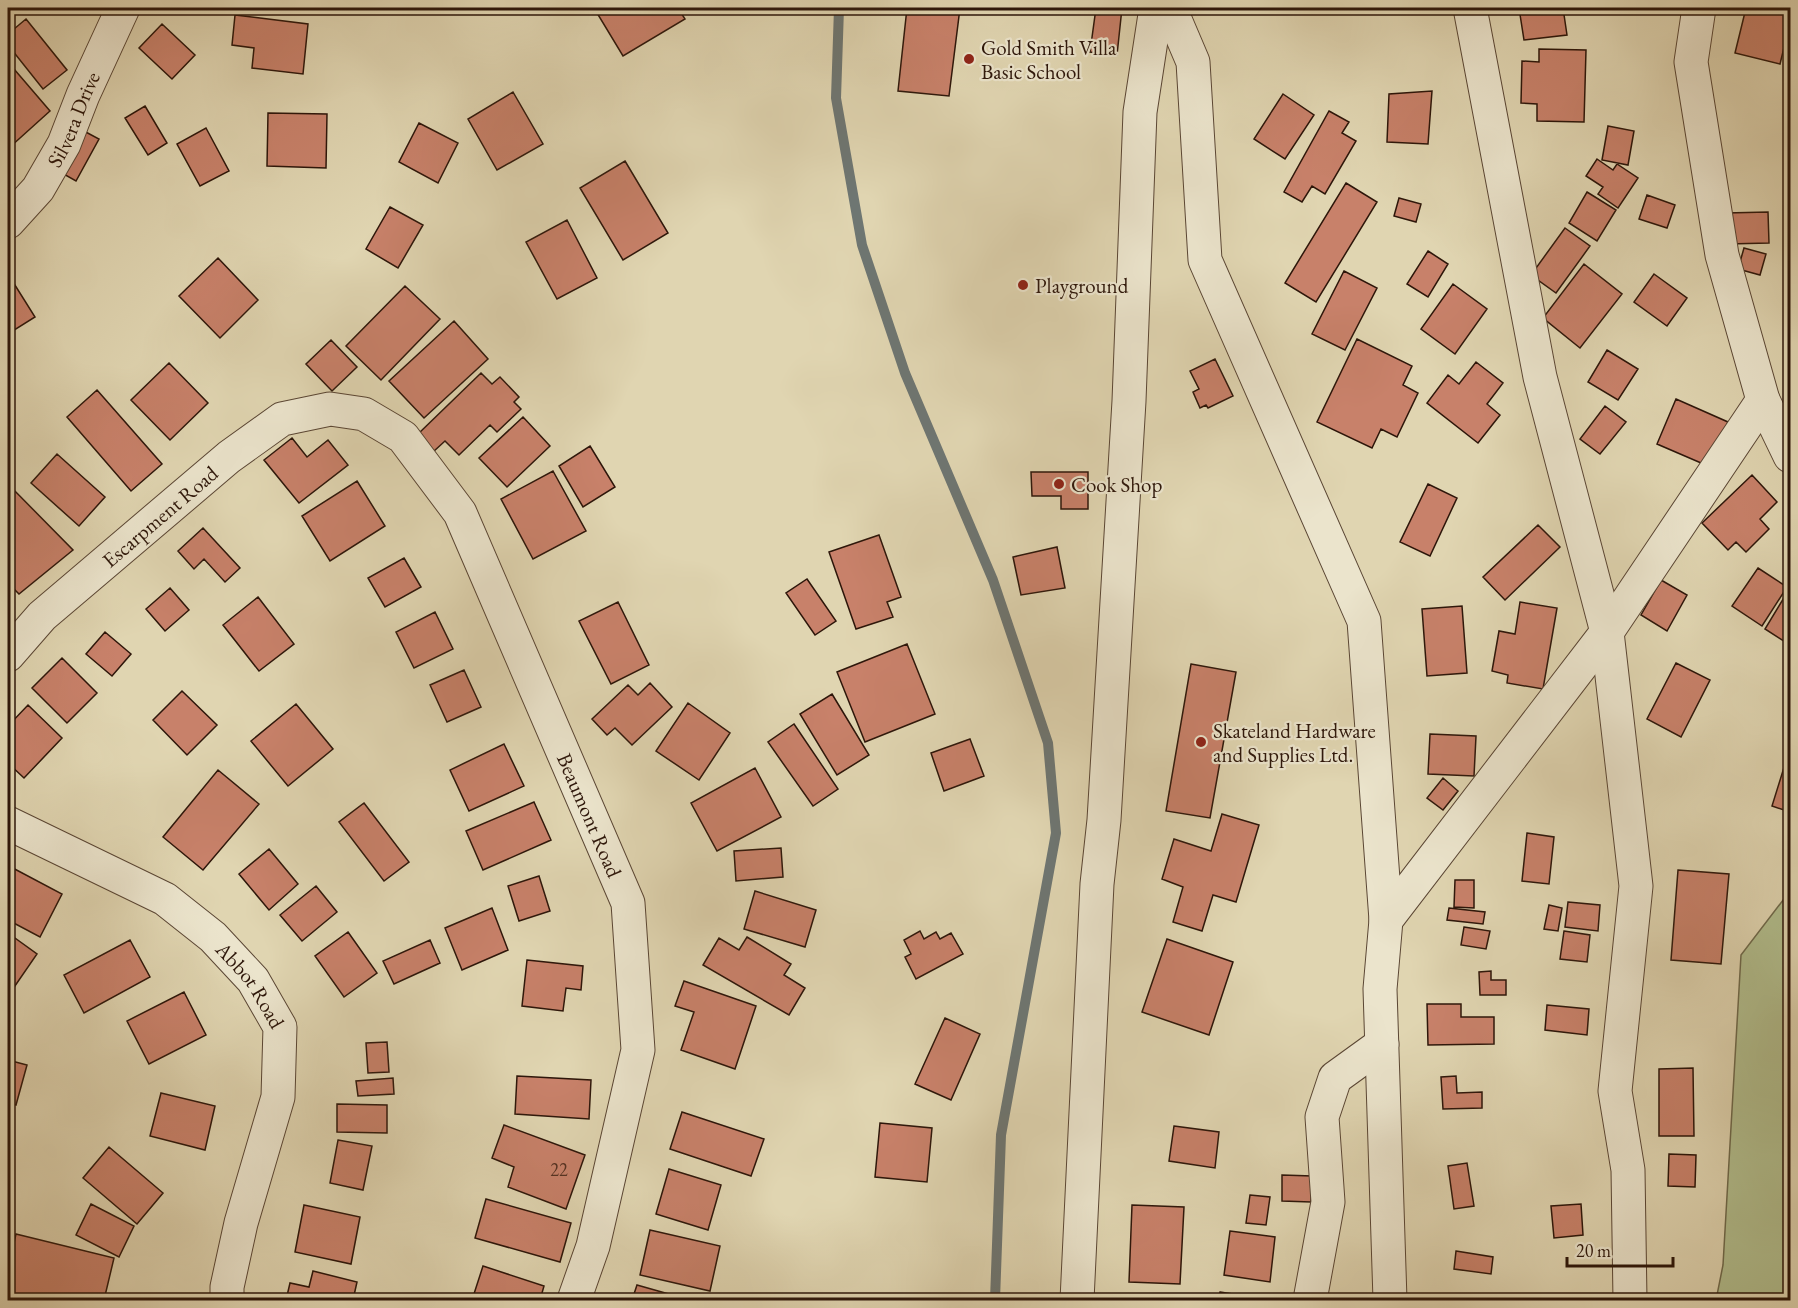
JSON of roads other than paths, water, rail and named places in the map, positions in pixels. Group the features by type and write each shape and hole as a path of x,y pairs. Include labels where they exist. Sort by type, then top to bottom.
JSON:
{"street":[{"name":"Silvera Drive","path":"8,222 38,189 64,144 82,95 123,8"},
{"path":"1077,1300 1097,884 1104,820 1129,400 1140,112 1155,8"},
{"path":"1170,8 1193,62 1205,260 1364,621 1386,920 1380,989 1390,1300"},
{"path":"1470,8 1540,377 1607,632 1636,886 1615,1091 1628,1170 1630,1300"},
{"path":"1699,8 1691,62 1720,244 1763,400 1791,456"},
{"path":"1386,920 1607,632 1763,400"},
{"name":"Escarpment Road","path":"8,655 42,616 228,457 282,419 330,409"},
{"name":"Beaumont Road","path":"330,409 364,414 403,437 460,513 628,903 638,1050 593,1246 574,1300"},
{"name":"Abbot Road","path":"8,823 165,899 213,937 253,980 280,1027 278,1097 241,1223 227,1287 227,1300"},
{"path":"1310,1300 1328,1202 1322,1117 1335,1078 1382,1044"}],"waterway":[{"path":"839,8 836,98 862,245 905,373 993,580 1048,743 1056,833 1001,1135 995,1300"}],"place":[{"name":"Gold Smith Villa Basic School","path":"969,59"},
{"name":"Playground","path":"1023,285"},
{"name":"Cook Shop","path":"1059,484"},
{"name":"Skateland Hardware and Supplies Ltd.","path":"1201,742"}]}
